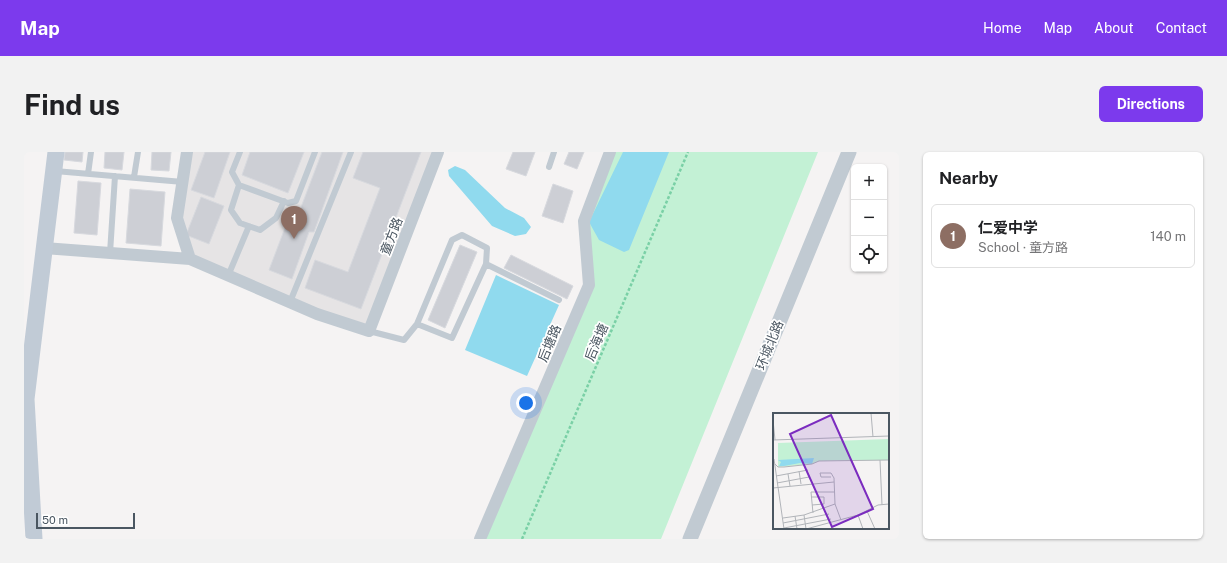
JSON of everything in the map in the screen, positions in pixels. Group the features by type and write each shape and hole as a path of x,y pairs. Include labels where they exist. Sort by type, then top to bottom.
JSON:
{"main road":[{"path":"34,539 28,484 25,399 56,152"}],"street":[{"path":"187,152 177,218 190,259"},
{"name":"童方路","path":"369,331 438,152"},
{"name":"后塘路","path":"480,539 589,285 584,221 610,152"},
{"name":"环城北路","path":"690,539 849,152"},
{"path":"44,248 190,259 317,314 369,331"}],"lane":[{"path":"88,174 91,152"},
{"path":"134,177 138,152"},
{"path":"240,152 232,172 239,185 288,203 296,200 315,152"},
{"path":"290,302 351,152"},
{"path":"550,167 554,152"},
{"path":"54,171 183,182"},
{"path":"110,253 115,176"},
{"path":"239,185 231,210 240,223 260,230 276,218 284,202"},
{"path":"228,276 249,226"},
{"path":"369,331 404,340 417,324 452,240 462,235 487,248 486,264 452,338 417,324"},
{"path":"486,264 559,300"}],"path":[{"name":"后海塘","path":"522,539 688,152"}],"shaded area":[{"path":"187,152 438,152 369,331 190,259 177,218"}],"green space":[{"path":"610,152 818,152 661,539 479,539 589,285 584,221"}],"water":[{"path":"623,152 669,152 629,250 624,252 599,240 589,222"},
{"path":"455,166 465,170 505,208 524,218 531,227 526,234 515,236 492,226 449,176 448,170"},
{"path":"496,275 559,305 527,376 465,350"}],"building":[{"path":"65,152 83,152 82,162 64,160"},
{"path":"105,152 124,152 122,170 104,168"},
{"path":"152,152 171,152 169,171 151,170"},
{"path":"205,152 230,152 214,198 191,190"},
{"path":"250,152 304,152 288,193 242,175"},
{"path":"322,152 343,152 314,232 309,232 292,279 269,270 291,212 298,215"},
{"path":"363,152 421,152 361,309 305,288 315,260 348,272 380,188 353,178"},
{"path":"513,152 535,152 526,176 506,169"},
{"path":"569,152 584,152 577,169 564,164"},
{"path":"78,181 101,183 97,235 74,233"},
{"path":"553,184 573,191 563,223 542,216"},
{"path":"130,189 165,192 161,246 126,243"},
{"path":"201,197 224,206 209,244 186,235"},
{"path":"460,245 477,252 445,328 428,320"},
{"path":"511,255 573,286 567,299 504,268"}],"place":[{"name":"仁爱中学","path":"294,239"}]}
